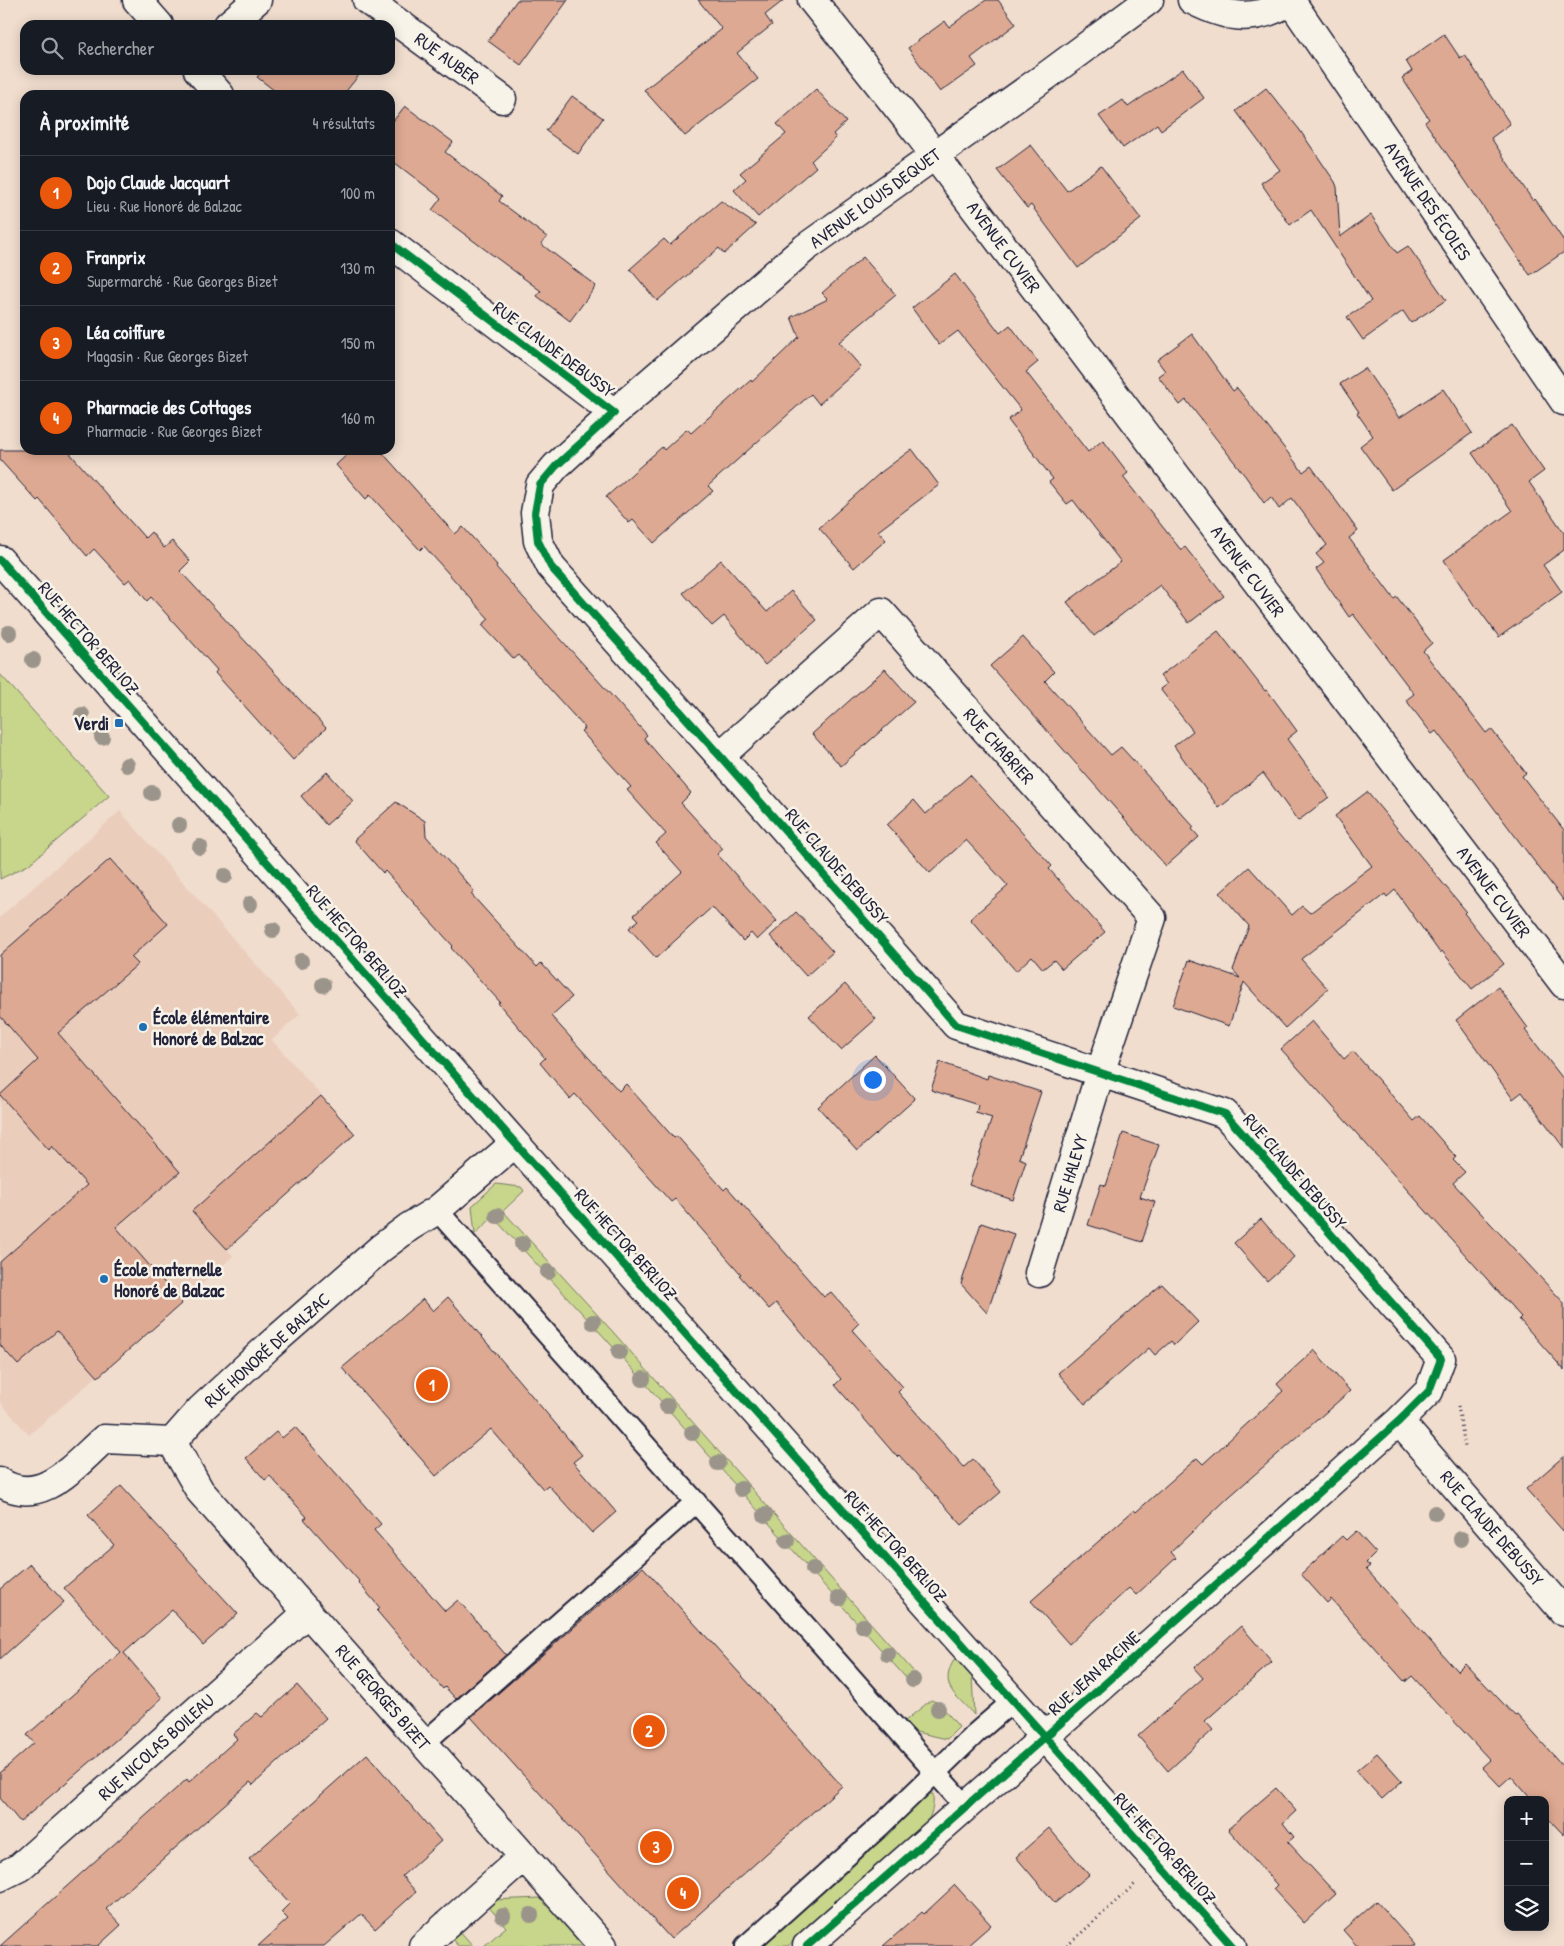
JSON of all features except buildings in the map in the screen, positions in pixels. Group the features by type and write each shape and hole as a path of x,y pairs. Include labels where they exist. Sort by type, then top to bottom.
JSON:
{"street":[{"path":"137,0 155,20"},
{"path":"234,20 257,0"},
{"name":"RUE AUBER","path":"367,0 394,20"},
{"name":"AVENUE CUVIER","path":"812,0 934,155 1564,984"},
{"name":"AVENUE LOUIS DEQUET","path":"614,413 805,248 1049,74 1149,0"},
{"path":"1192,0 1215,12 1242,16 1268,13 1292,0"},
{"name":"AVENUE DES ÉCOLES","path":"1292,0 1564,401"},
{"name":"RUE AUBER","path":"395,21 502,99"},
{"path":"202,75 216,90"},
{"name":"RUE CLAUDE DEBUSSY","path":"395,246 614,413 556,466 540,485 534,513 538,541 551,567 956,1025 1225,1114 1441,1359"},
{"name":"RUE HECTOR BERLIOZ","path":"0,560 515,1143 1232,1946"},
{"name":"RUE CHABRIER","path":"720,756 881,612 1152,918 1100,1073"},
{"name":"RUE HALEVY","path":"1039,1274 1100,1073"},
{"name":"RUE HONORÉ DE BALZAC","path":"172,1442 201,1409 291,1326 381,1248 437,1210 515,1143"},
{"path":"1398,1421 1429,1391 1441,1359"},
{"name":"RUE CLAUDE DEBUSSY","path":"1398,1421 1564,1612"},
{"name":"RUE JEAN RACINE","path":"807,1946 1398,1421"},
{"path":"0,1482 12,1489 31,1491 47,1487 104,1439 172,1442"},
{"name":"RUE GEORGES BIZET","path":"172,1442 200,1491 603,1946"},
{"name":"RUE NICOLAS BOILEAU","path":"0,1877 20,1867 308,1612"},
{"path":"424,1946 524,1856"}],"lane":[{"path":"437,1210 965,1806"},
{"path":"424,1743 696,1502"},
{"path":"746,1946 880,1826 1013,1701"}],"path":[{"path":"1441,1359 1455,1388 1466,1453"},
{"path":"1067,1946 1158,1862"}],"shaded area":[{"name":"École élémentaire Honoré de Balzac","path":"120,811 300,1014 272,1040 355,1134 227,1249 233,1256 184,1301 29,1435 0,1402 0,917"}],"green space":[{"path":"0,674 109,796 28,865 0,879"},
{"path":"496,1184 521,1187 524,1191 503,1211 613,1332 921,1680 914,1687 605,1338 493,1217 475,1234 472,1206"},
{"path":"955,1658 972,1677 974,1715 955,1695 949,1683 948,1676"},
{"path":"931,1700 939,1703 959,1727 947,1739 916,1732 905,1721"},
{"path":"929,1794 933,1794 933,1806 925,1825 788,1946 758,1946"},
{"path":"541,1898 583,1946 484,1946 506,1927 487,1905 492,1900"},
{"path":"459,1930 473,1946 458,1946 451,1938"}],"cycle path":[{"path":"395,247 614,413 556,466 540,485 535,513 538,541 551,567 956,1025 1225,1114 1441,1359 1429,1391 1399,1421 1096,1692 807,1946"},
{"path":"0,560 515,1143 1232,1946"}],"place":[{"name":"Verdi","path":"119,723"},
{"name":"École élémentaire Honoré de Balzac","path":"143,1027"},
{"name":"École maternelle Honoré de Balzac","path":"104,1279"},
{"name":"Dojo Claude Jacquart","path":"432,1385"},
{"name":"Franprix","path":"649,1731"},
{"name":"Léa coiffure","path":"656,1847"},
{"name":"Pharmacie des Cottages","path":"683,1893"}]}
